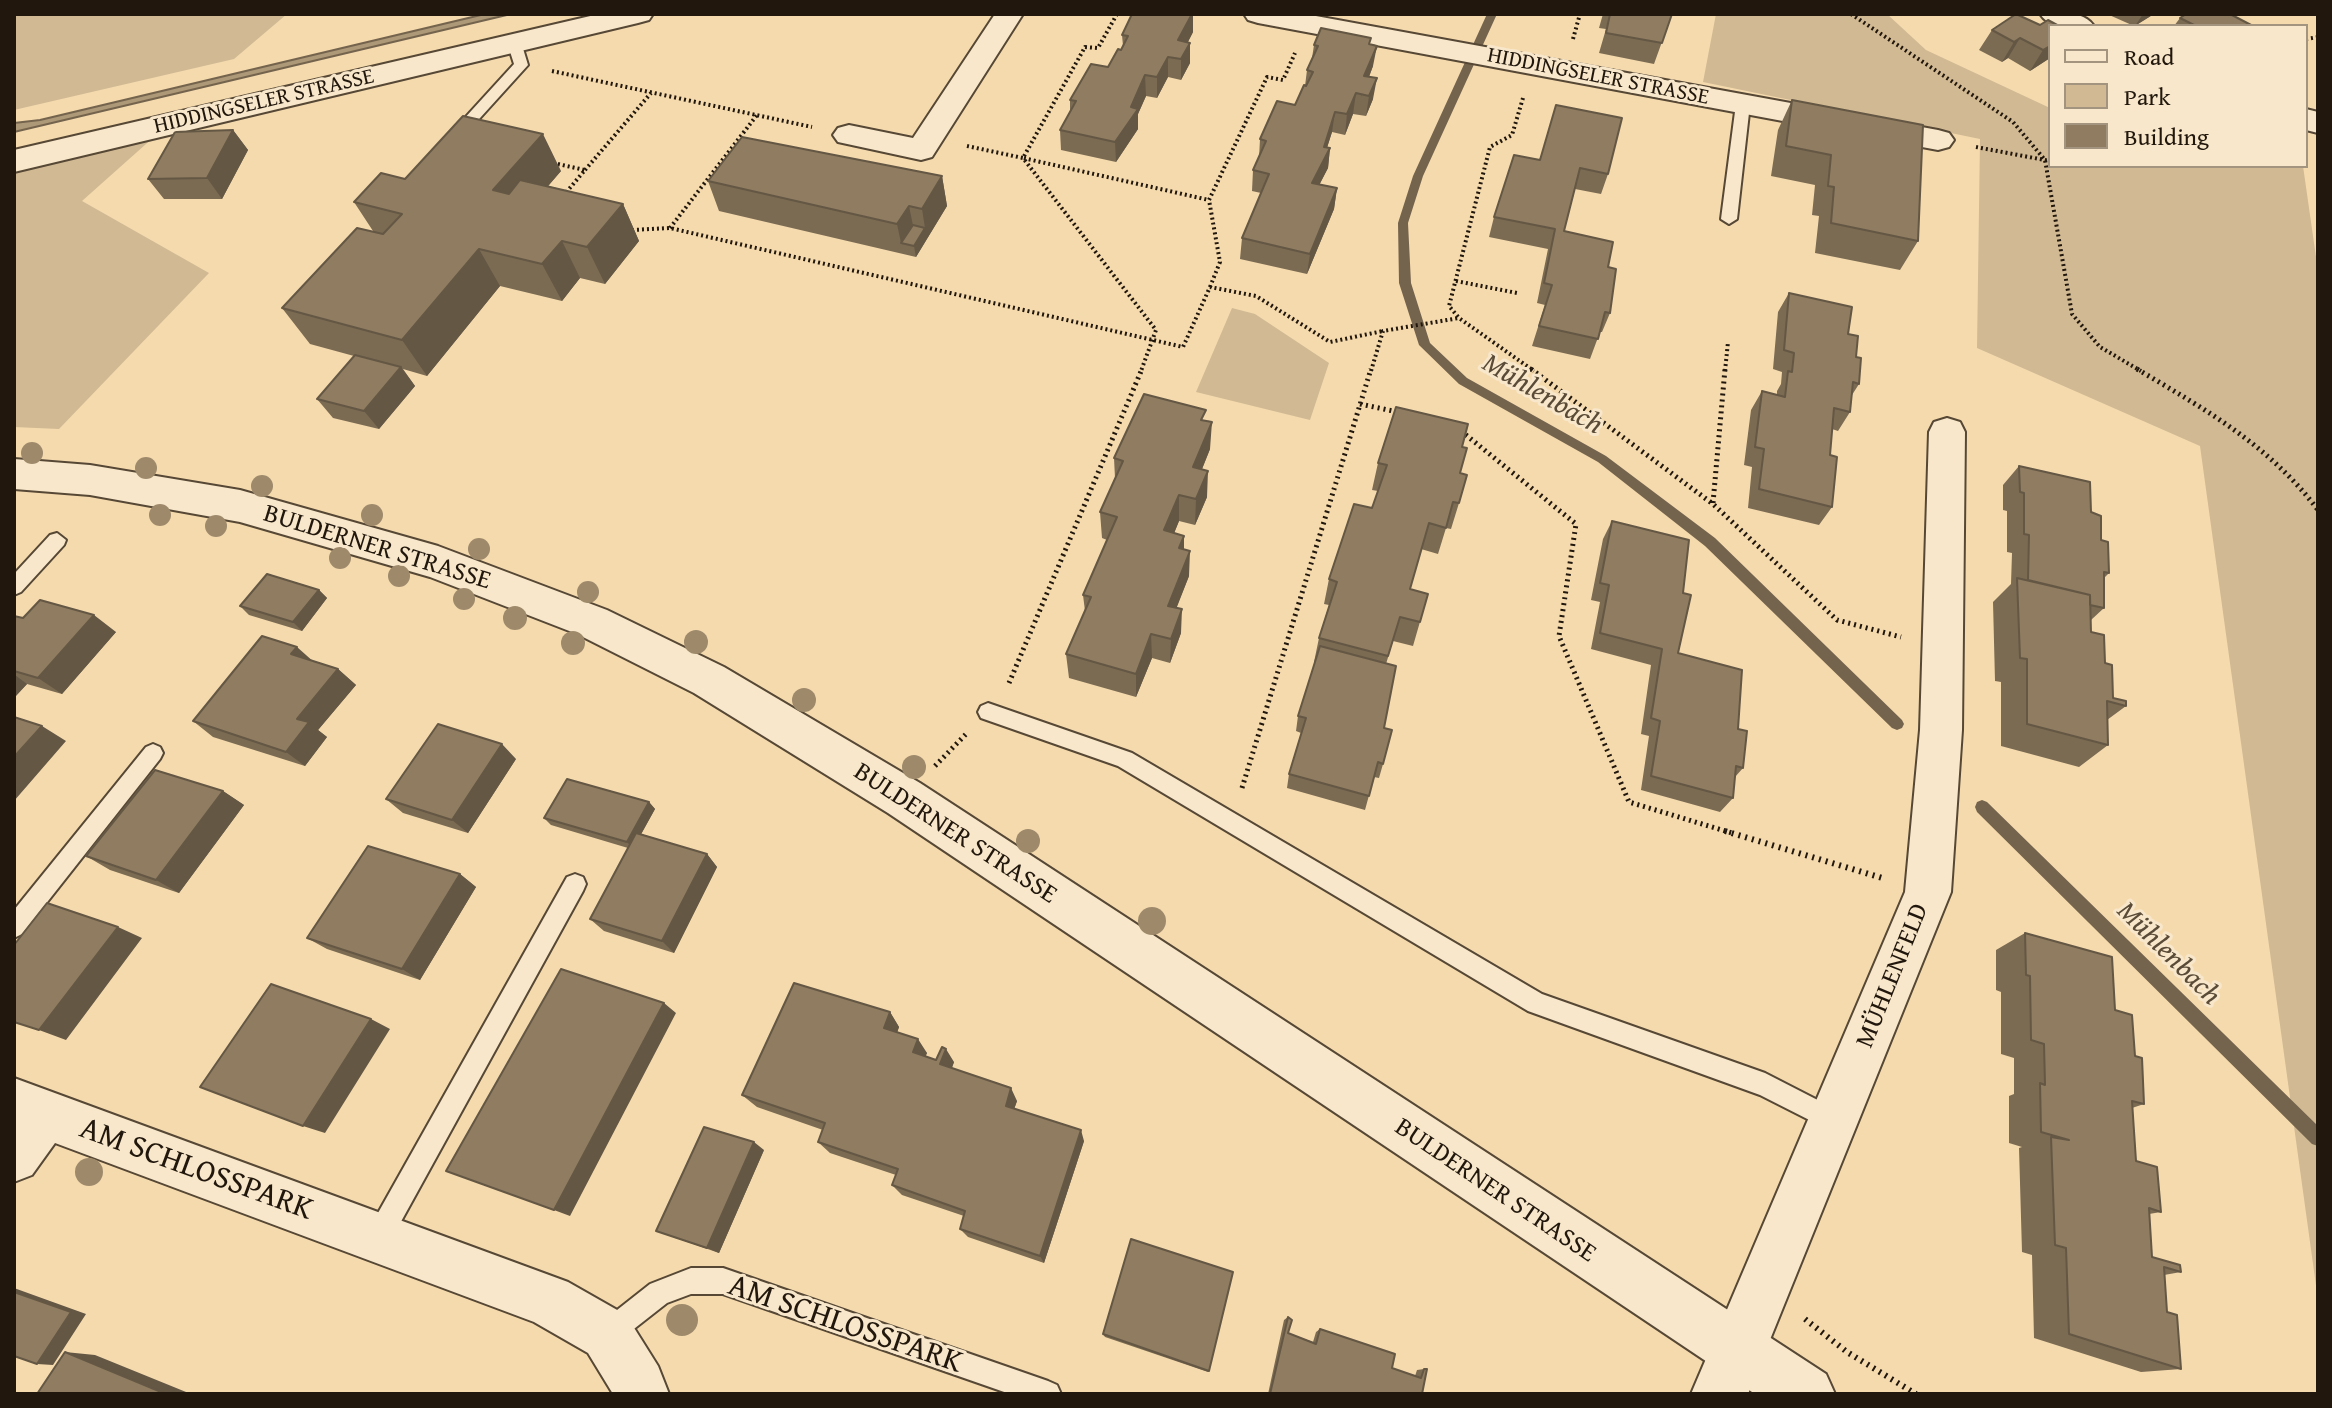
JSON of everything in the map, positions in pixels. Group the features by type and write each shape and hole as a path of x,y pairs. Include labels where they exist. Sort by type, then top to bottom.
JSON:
{"street":[{"name":"HIDDINGSELER STRASSE","path":"14,161 517,54 638,14"},
{"path":"849,135 921,150 1009,14"},
{"name":"HIDDINGSELER STRASSE","path":"1258,14 1938,140"},
{"path":"2054,14 2075,24"},
{"name":"MÜHLENFELD","path":"1729,1373 1928,892 1941,730 1940,647 1947,432"},
{"name":"BULDERNER STRASSE","path":"14,474 90,480 240,506 438,563 592,622 709,680 904,798 1729,1373 1806,1394"},
{"path":"14,1157 30,1108"},
{"name":"AM SCHLOSSPARK","path":"30,1108 549,1301 607,1334 639,1385 641,1394"}],"lane":[{"path":"443,150 517,54"},
{"path":"1729,219 1743,104"},
{"path":"14,587 57,540"},
{"path":"988,712 1125,759 1536,1003 1765,1085 1833,1120"},
{"path":"14,927 153,753"},
{"path":"378,1238 575,884"},
{"name":"AM SCHLOSSPARK","path":"607,1334 659,1293 691,1281 723,1281 1048,1394"}],"path":[{"path":"1023,158 1085,47 1098,48 1117,14"},
{"path":"1851,14 2013,122 2048,161"},
{"path":"624,228 639,232 670,228 1183,347 1220,262 1209,200 1267,77 1283,80 1308,23"},
{"path":"517,54 651,93 849,135"},
{"path":"1533,65 1512,135 1490,147 1449,306 1459,318 1615,429 1713,504 1837,620 1940,647"},
{"path":"560,200 651,93"},
{"path":"670,228 757,115"},
{"path":"928,138 1209,200"},
{"path":"1938,140 2048,161"},
{"path":"904,798 1004,695 1154,341 1156,330 1023,158"},
{"path":"541,160 585,170"},
{"path":"2049,168 2072,314 2100,347 2230,424 2302,489 2318,510"},
{"path":"1456,281 1517,293"},
{"path":"1210,287 1256,296 1330,342 1459,318"},
{"path":"1231,823 1383,331"},
{"path":"1713,504 1728,342"},
{"path":"1360,404 1406,414"},
{"path":"1452,424 1576,524 1559,636 1629,802 1928,892"},
{"path":"1765,1287 1847,1352 1916,1394"}],"green space":[{"path":"14,14 287,14 234,59 14,110"},
{"path":"1716,14 1887,14 1926,50 2048,107 2048,168 2303,168 2318,271 2318,1300 2200,446 1977,348 1980,139 1703,82"},
{"path":"155,136 82,201 209,273 59,429 14,427 14,171"},
{"path":"1232,308 1255,314 1329,363 1310,420 1196,392"}],"shaded area":[{"path":"485,14 511,14 14,132 14,123 40,120"}],"building":[{"path":"1132,14 1192,14 1178,40 1190,43 1181,59 1168,57 1157,77 1145,75 1131,107 1138,109 1115,142 1060,130 1076,101 1070,100 1091,64 1108,67 1118,49 1121,50 1128,36 1122,35"},
{"path":"1610,14 1672,14 1662,43 1606,33"},
{"path":"2016,14 2040,25 2048,20 2055,24 2048,24 2048,47 2043,50 2020,38 2014,42 1992,30"},
{"path":"2186,14 2230,14 2249,24 2192,24 2180,18"},
{"path":"1321,28 1371,38 1369,44 1377,46 1364,76 1377,78 1369,96 1356,93 1347,114 1335,112 1324,147 1330,148 1312,183 1337,188 1310,254 1242,238 1269,174 1253,170 1266,141 1260,139 1277,101 1295,105 1306,86 1313,72 1307,70 1318,46 1314,45"},
{"path":"1792,100 1923,125 1918,241 1831,223 1834,187 1828,186 1831,155 1786,146"},
{"path":"1556,105 1622,118 1608,174 1580,168 1564,231 1613,242 1608,267 1616,269 1610,313 1605,312 1598,339 1539,326 1552,285 1544,283 1555,229 1494,217 1514,155 1540,160"},
{"path":"463,116 543,134 493,190 509,194 520,180 623,204 587,247 562,241 542,264 479,249 402,340 282,308 357,228 383,234 402,214 354,202 381,173 405,179"},
{"path":"233,130 207,178 148,179 175,132"},
{"path":"742,137 942,176 922,209 909,206 897,224 708,181"},
{"path":"913,225 925,228 914,246 901,243"},
{"path":"1789,293 1852,307 1848,334 1858,336 1856,357 1861,358 1859,384 1853,382 1850,412 1834,408 1830,455 1837,457 1832,507 1759,489 1764,449 1755,447 1762,391 1785,397 1788,371 1792,372 1794,353 1784,350"},
{"path":"355,355 401,367 364,411 317,399"},
{"path":"1144,394 1206,410 1201,420 1212,422 1193,467 1208,471 1196,499 1179,495 1164,530 1184,536 1179,548 1190,551 1168,606 1182,609 1171,639 1151,634 1136,674 1066,654 1091,597 1083,595 1117,517 1100,512 1123,461 1114,458"},
{"path":"1396,407 1468,424 1462,447 1467,448 1460,473 1467,475 1459,503 1453,502 1446,528 1429,523 1410,589 1428,594 1420,622 1400,617 1388,656 1319,638 1337,582 1329,579 1354,504 1372,508 1387,465 1378,463"},
{"path":"2019,466 2090,482 2091,512 2101,516 2101,540 2108,542 2109,573 2104,572 2104,608 2090,605 2090,595 2028,580 2029,535 2024,534 2024,493 2020,492"},
{"path":"1612,521 1689,540 1683,593 1691,595 1678,653 1742,670 1738,729 1747,731 1743,768 1736,766 1733,798 1651,776 1660,721 1651,718 1662,649 1600,633 1609,585 1600,583"},
{"path":"267,574 319,590 293,622 240,606"},
{"path":"2017,578 2090,595 2091,632 2104,635 2105,663 2112,665 2113,698 2126,701 2126,706 2107,701 2108,745 2027,724 2027,659 2020,658"},
{"path":"40,600 94,615 38,678 14,671 14,616 23,618"},
{"path":"262,636 297,647 291,654 338,669 297,719 309,722 286,752 193,721"},
{"path":"1320,646 1396,666 1384,728 1392,730 1383,764 1378,762 1369,796 1289,774 1306,718 1298,716"},
{"path":"14,717 42,726 14,757"},
{"path":"438,724 502,744 452,820 386,799"},
{"path":"155,770 223,791 156,880 86,856"},
{"path":"567,779 649,802 627,842 544,818"},
{"path":"636,833 707,854 662,941 590,919"},
{"path":"368,846 460,874 402,969 307,938"},
{"path":"47,903 118,927 39,1030 14,1022 14,945"},
{"path":"2025,933 2112,957 2115,1010 2132,1015 2135,1056 2142,1058 2144,1104 2132,1101 2136,1161 2157,1167 2161,1212 2149,1208 2152,1257 2180,1265 2181,1272 2164,1267 2167,1312 2177,1315 2181,1369 2069,1334 2066,1248 2055,1245 2051,1137 2069,1140 2041,1132 2040,1083 2045,1085 2044,1044 2031,1040 2030,976 2026,975"},
{"path":"561,969 664,1003 554,1210 446,1171"},
{"path":"794,983 890,1012 884,1028 918,1039 913,1052 936,1060 942,1047 946,1049 940,1064 1011,1088 1006,1106 1081,1130 1040,1256 960,1229 965,1211 892,1185 898,1169 818,1142 825,1123 742,1095"},
{"path":"271,984 371,1019 303,1126 200,1087"},
{"path":"704,1127 754,1142 707,1248 656,1231"},
{"path":"1131,1239 1233,1272 1209,1371 1103,1334"},
{"path":"14,1292 71,1312 37,1364 14,1356"},
{"path":"1288,1317 1292,1320 1288,1333 1316,1344 1320,1329 1395,1354 1392,1368 1421,1378 1424,1369 1427,1369 1422,1394 1270,1394"},
{"path":"65,1352 166,1394 37,1394"}],"waterway":[{"name":"Mühlenbach","path":"1492,14 1418,176 1403,223 1405,283 1425,345 1463,381 1602,459 1710,542 1897,724"},
{"name":"Mühlenbach","path":"1982,807 2318,1138"}]}
